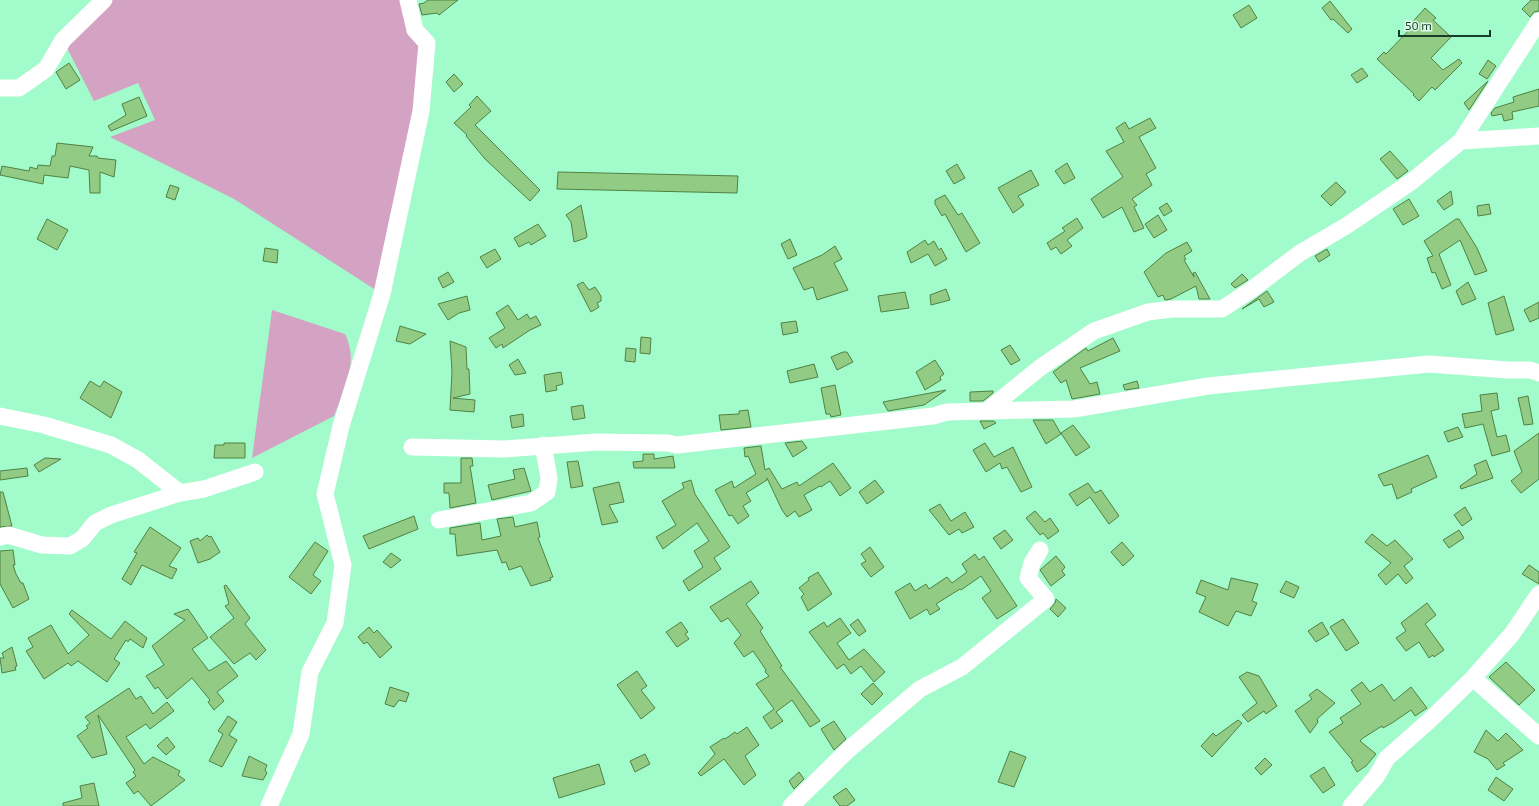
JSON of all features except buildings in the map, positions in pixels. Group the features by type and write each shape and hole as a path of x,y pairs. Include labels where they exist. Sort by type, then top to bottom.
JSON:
{"street":[{"path":"0,88 19,88 46,69 64,40 104,0"},
{"path":"269,806 301,734 310,672 336,623 343,565 325,494 341,426 378,310 421,111 427,42 415,30 408,0"},
{"path":"989,410 1041,367 1094,331 1148,312 1172,309 1222,310 1300,253 1346,226 1411,182 1461,141 1539,21"},
{"path":"1461,141 1539,136"},
{"path":"412,447 504,449 596,442 668,443 677,445 932,416 947,412 1074,408 1208,386 1429,364 1508,370 1530,370 1539,373"},
{"path":"0,416 44,425 111,445 138,460 180,493"},
{"path":"439,520 531,503 546,492 550,478 543,445"},
{"path":"0,537 8,535 42,545 70,546 82,539 94,523 111,515 180,493 204,489 255,472"},
{"path":"792,806 848,750 920,689 962,667 1046,599 1028,578 1032,563 1040,550"},
{"path":"1351,806 1376,777 1387,758 1432,719 1473,678 1512,634 1539,594"},
{"path":"1473,678 1539,736"}],"shaded area":[{"path":"104,0 408,0 427,43 382,294 234,199 110,137 155,120 138,83 94,101 63,40"},
{"path":"272,310 345,334 349,344 351,365 346,385 334,416 252,458"}]}
